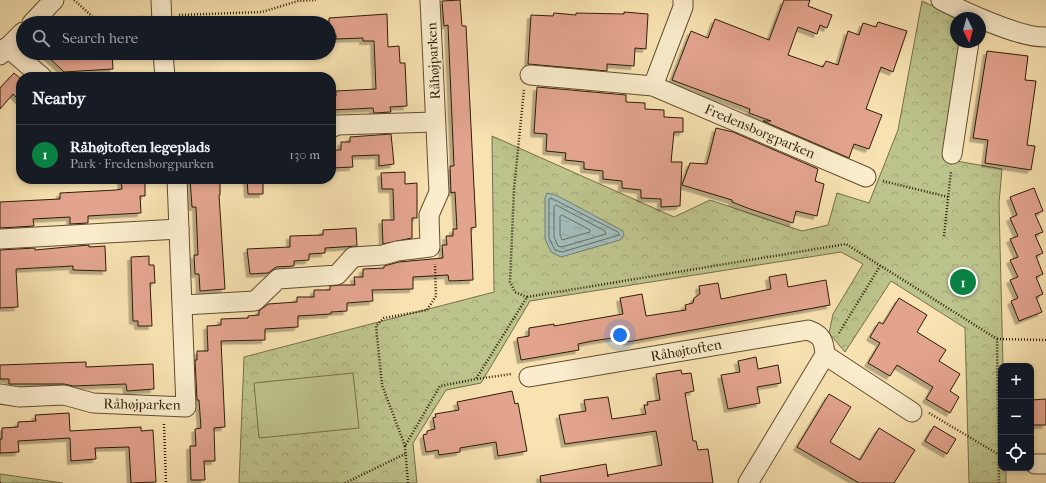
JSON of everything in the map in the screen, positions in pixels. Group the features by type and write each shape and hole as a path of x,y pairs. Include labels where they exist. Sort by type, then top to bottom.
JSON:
{"street":[{"path":"39,16 54,0"},
{"name":"Råhøjparken","path":"430,0 439,192 429,215 430,247"},
{"path":"653,86 683,7 683,0"},
{"path":"941,0 964,12"},
{"path":"986,21 1029,35 1046,37"},
{"path":"8,42 16,50"},
{"path":"952,154 968,48"},
{"path":"25,60 37,72"},
{"path":"164,60 165,72"},
{"name":"Fredensborgparken","path":"530,75 653,86 866,177"},
{"path":"336,126 436,122"},
{"name":"Råhøjparken","path":"0,394 20,397 64,394 94,403 186,407 177,184"},
{"path":"0,238 179,229"},
{"path":"183,305 255,301 278,279 337,275 354,257 383,256 398,251 430,247"},
{"name":"Råhøjtoften","path":"529,377 808,330 819,334 824,342 825,355"},
{"path":"748,483 825,355 912,412"}],"path":[{"path":"74,0 92,16"},
{"path":"121,16 161,13 262,12 298,1 316,0"},
{"path":"530,75 523,93 517,160 510,282 515,292 527,298 846,244 997,339 1046,340"},
{"path":"944,236 952,154"},
{"path":"866,177 948,197"},
{"path":"408,483 405,446 382,385 376,326 384,318 427,310 436,296 435,256 430,247"},
{"path":"825,355 880,266"},
{"path":"476,379 527,298"},
{"path":"997,339 999,435"},
{"path":"405,446 440,386 476,379 528,372 529,377"},
{"path":"163,406 166,483"},
{"path":"912,412 928,413 998,454"},
{"path":"345,483 405,454"},
{"path":"999,471 999,483"}],"green space":[{"path":"922,1 950,14 950,48 960,48 945,159 1002,169 999,203 1003,363 998,363 998,471 1006,471 1006,483 969,483 965,328 891,281 845,352 829,333 833,314 863,264 841,252 530,301 481,383 446,390 413,443 417,483 239,483 244,357 494,292 492,136 674,217 710,200 802,231 828,225 837,193 869,203 898,130"},
{"path":"353,373 359,428 259,438 254,383"},
{"path":"0,474 63,483 0,483"}],"water":[{"path":"547,193 556,195 623,231 624,235 620,240 561,257 551,252 545,239 545,198"}],"building":[{"path":"460,0 462,26 466,26 476,227 471,228 473,280 449,281 448,275 413,277 413,289 372,290 373,301 347,303 347,311 331,312 331,314 298,316 298,327 265,329 265,340 221,341 225,427 214,428 215,461 204,461 205,480 191,480 190,446 196,446 195,429 201,428 199,400 197,400 195,360 197,360 197,351 208,351 207,326 221,325 221,319 248,318 248,316 259,315 259,311 268,304 297,302 297,297 314,297 314,290 330,290 330,286 355,285 354,277 363,277 363,269 384,268 384,266 399,262 443,258 442,245 447,245 446,236 453,236 453,229 457,229 455,192 451,193 450,166 454,166 448,25 444,26 442,1"},
{"path":"784,0 810,0 808,6 832,15 827,28 820,25 817,34 798,27 788,55 823,67 826,61 838,65 848,31 859,35 863,23 876,27 878,22 907,31 893,72 881,67 866,109 882,115 869,149 854,144 849,158 763,121 771,121 749,113 750,109 672,80 691,31 708,38 715,19 769,40"},
{"path":"624,12 648,14 646,49 635,48 634,66 607,64 607,71 528,64 531,15 553,16 554,13 576,15 576,13 624,14"},
{"path":"387,14 388,47 399,46 400,63 405,63 407,106 390,107 391,112 374,113 373,108 336,110 336,91 376,89 374,41 363,41 363,38 336,39 336,18"},
{"path":"987,51 1028,56 1025,80 1036,81 1027,145 1035,146 1031,170 985,163 988,140 973,138"},
{"path":"51,60 112,60 113,69 64,72"},
{"path":"14,73 16,75 16,97 13,94 0,109 0,88"},
{"path":"537,87 626,95 626,102 645,103 645,109 664,110 664,117 683,118 683,132 674,132 671,162 682,162 680,206 661,207 661,199 641,198 641,190 622,188 622,181 603,179 603,171 584,169 584,162 565,160 566,153 546,151 547,134 534,133"},
{"path":"716,128 733,132 818,169 815,181 824,184 817,216 796,211 793,223 750,209 732,202 732,200 682,185 690,163 707,164"},
{"path":"391,134 394,164 379,166 379,155 352,156 353,167 336,168 336,150 341,150 341,142 350,142 350,137"},
{"path":"405,172 405,184 417,183 417,218 412,218 412,238 383,244 382,220 394,220 393,189 382,189 381,173"},
{"path":"122,184 145,184 145,196 140,196 141,213 88,216 88,223 70,224 70,217 33,219 34,226 0,228 0,202 60,199 60,193 122,189"},
{"path":"190,184 220,184 219,195 225,289 200,291 199,274 195,274 194,255 198,255 196,207 192,207"},
{"path":"247,184 263,184 263,194 248,194"},
{"path":"1034,188 1043,211 1035,214 1043,232 1035,235 1043,253 1036,256 1043,274 1036,277 1043,294 1036,297 1042,312 1019,321 1011,301 1018,298 1010,280 1018,277 1010,260 1018,257 1010,239 1018,236 1010,218 1017,215 1010,197"},
{"path":"356,228 357,246 325,248 325,253 309,254 309,260 294,261 294,266 276,267 268,273 250,274 247,249 290,247 290,236 323,235 323,230"},
{"path":"89,245 89,247 105,246 106,271 73,270 73,266 16,269 18,307 0,308 0,250 35,248 35,250"},
{"path":"149,256 149,265 154,265 155,283 150,283 152,326 138,326 138,321 133,321 131,257"},
{"path":"786,274 788,287 826,280 830,305 627,342 626,336 592,341 578,344 579,350 521,360 517,338 529,336 529,328 554,324 554,326 623,314 620,298 642,294 646,316 686,310 685,305 693,303 694,298 700,294 699,286 718,283 721,299 771,289 769,277"},
{"path":"899,298 927,315 917,332 946,350 939,361 960,374 950,391 959,397 950,413 926,399 933,387 897,365 890,376 868,363 880,343 870,337 879,322 883,324"},
{"path":"756,357 758,369 778,365 781,383 757,387 760,403 728,409 721,375 740,372 738,361"},
{"path":"86,362 86,367 153,364 154,389 127,391 126,384 73,386 64,384 9,384 9,379 0,379 0,365"},
{"path":"681,370 682,374 691,373 694,391 685,393 693,441 696,441 698,450 708,449 713,483 541,483 540,476 606,464 608,477 608,475 662,465 656,431 565,444 559,415 586,411 584,400 608,397 612,419 646,414 644,405 648,405 647,402 660,400 656,374"},
{"path":"512,391 515,404 518,403 527,451 498,456 496,442 460,448 460,452 439,455 438,450 426,452 423,435 427,434 427,431 435,429 433,418 436,417 435,414 459,410 457,402"},
{"path":"829,394 851,407 830,442 860,460 879,428 915,450 894,483 859,483 797,447"},
{"path":"1046,399 1046,425 1034,425 1034,400"},
{"path":"69,413 70,431 141,427 141,431 153,430 156,482 131,483 129,447 95,448 96,459 71,461 70,438 18,441 19,452 0,453 2,428 18,427 18,422 36,421 35,415"},
{"path":"934,426 956,439 947,454 925,441"}],"place":[{"name":"Råhøjtoften legeplads","path":"963,282"}]}
